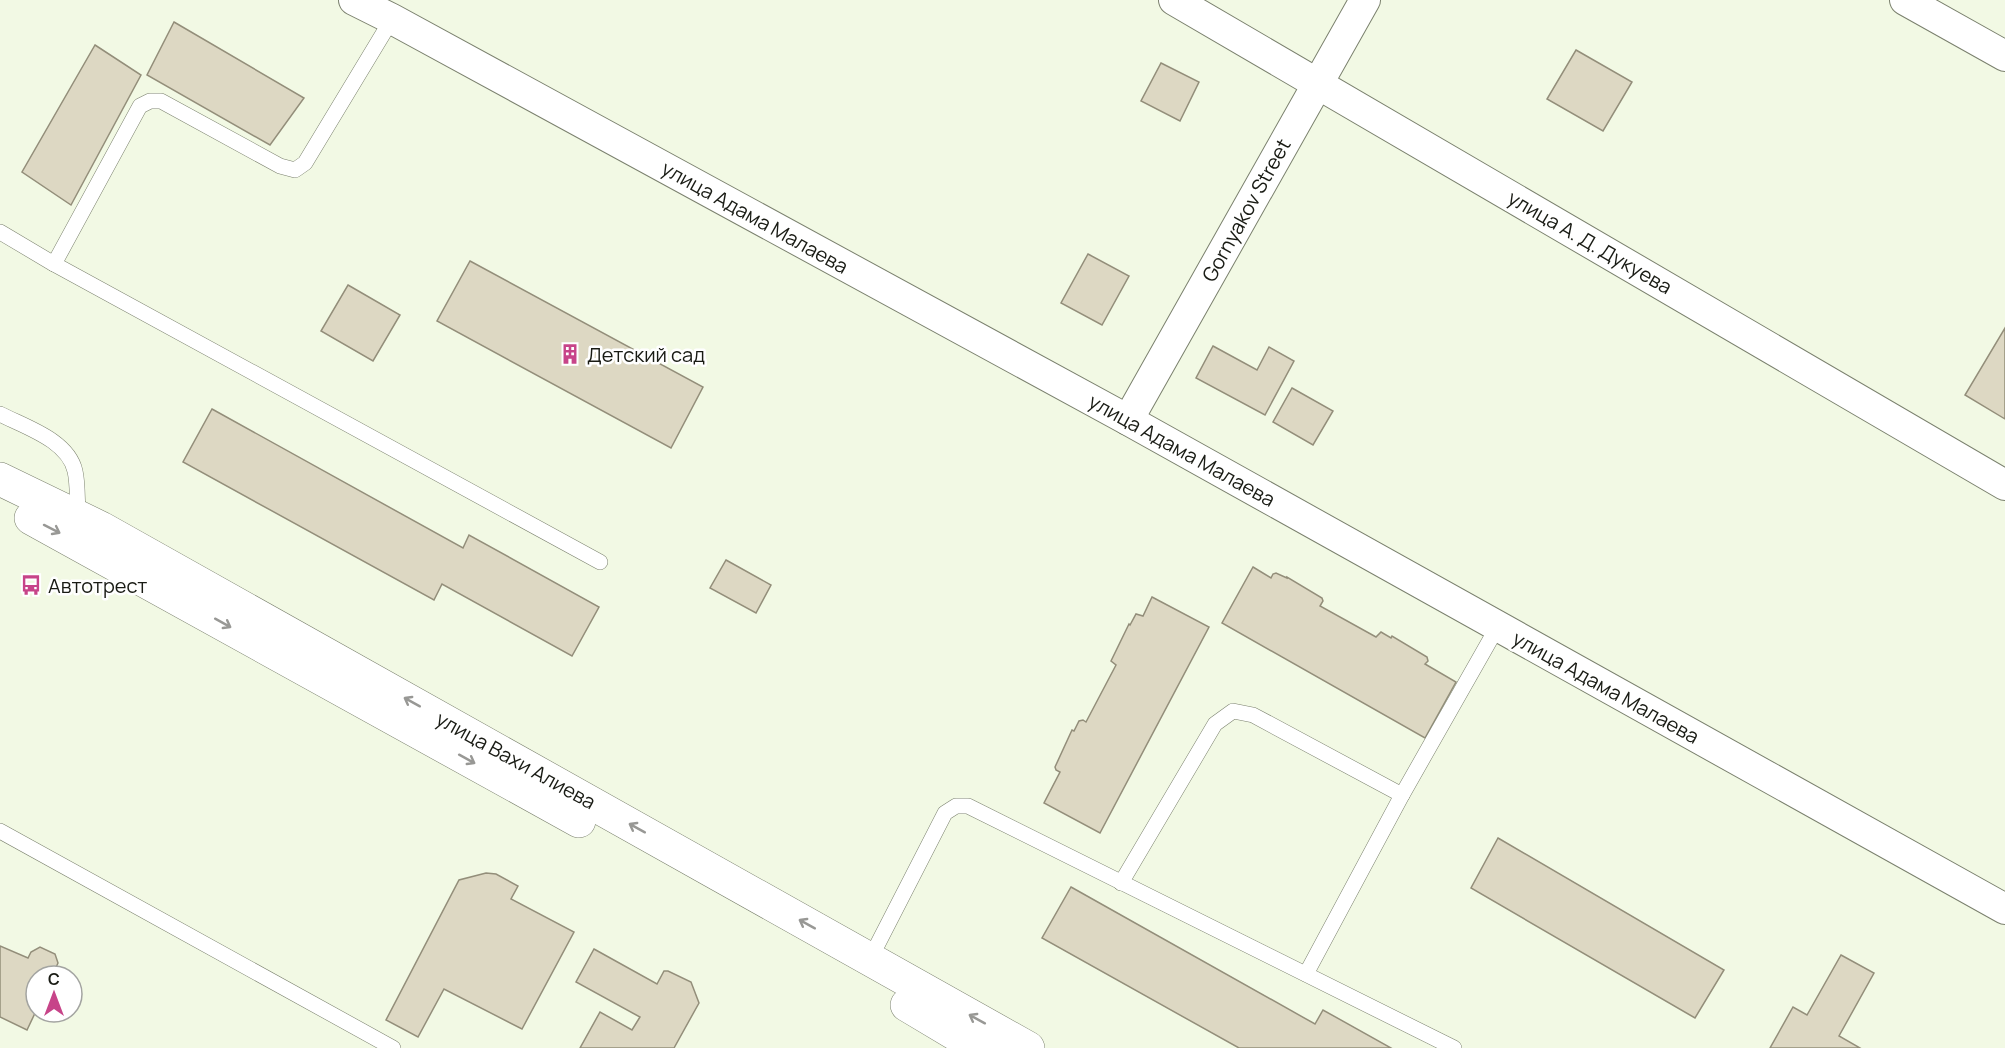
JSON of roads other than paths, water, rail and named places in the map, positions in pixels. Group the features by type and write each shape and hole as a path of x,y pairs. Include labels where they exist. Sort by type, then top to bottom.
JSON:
{"main road":[{"name":"улица Вахи Алиева","path":"0,479 101,528 1028,1048"},
{"name":"улица Вахи Алиева","path":"0,502 77,542 848,971 980,1048"}],"street":[{"name":"улица Адама Малаева","path":"354,0 1128,420 2005,909"},
{"name":"улица А. Д. Дукуева","path":"1174,0 2005,485"},
{"name":"Gornyakov Street","path":"1128,420 1365,0"},
{"path":"1905,0 2005,57"}],"lane":[{"path":"54,264 140,106 150,101 161,101 280,166 295,170 305,163 392,19"},
{"path":"0,232 54,264 600,562"},
{"path":"0,414 52,441 68,455 75,471 78,513"},
{"path":"1306,974 1402,795 1498,626"},
{"path":"1121,883 1215,724 1233,711 1253,715 1402,795"},
{"path":"870,959 945,813 956,806 968,806 1454,1048"},
{"path":"0,831 393,1048"}],"place":[{"name":"Детский сад","path":"570,354"},
{"name":"Автотрест","path":"31,585"}]}
